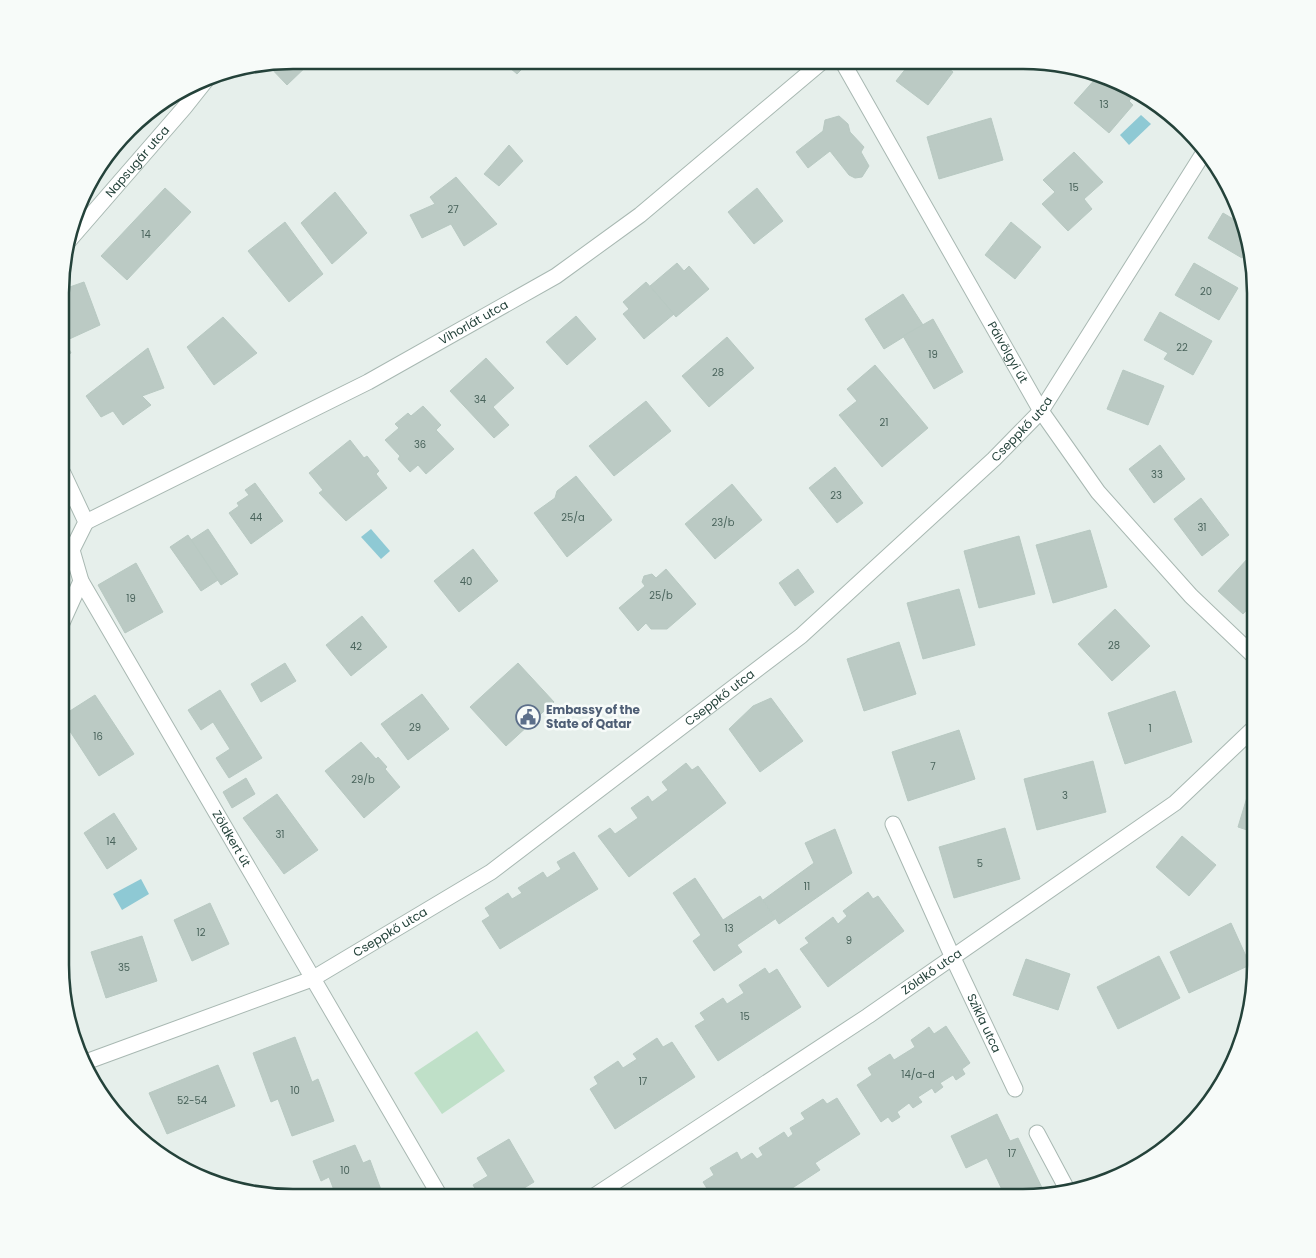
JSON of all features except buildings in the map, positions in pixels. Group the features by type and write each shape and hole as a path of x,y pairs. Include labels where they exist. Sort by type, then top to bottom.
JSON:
{"street":[{"name":"Vihorlát utca","path":"86,522 368,382 556,276 640,216 814,69"},
{"name":"Pálvölgyi út","path":"847,69 1041,411 1098,492 1191,596 1247,649"},
{"name":"Napsugár utca","path":"78,231 198,90"},
{"name":"Cseppkő utca","path":"90,1060 312,979 491,872 801,636 994,459 1041,411 1202,157"},
{"path":"69,486 86,522"},
{"name":"Zöldkert út","path":"86,522 72,550 81,582 436,1189"},
{"path":"69,608 81,582"},
{"name":"Zöldkő utca","path":"605,1189 953,958 1175,803 1247,735"},
{"name":"Szikla utca","path":"893,824 953,958 1015,1089"},
{"path":"1037,1132 1065,1185"}],"green space":[{"path":"477,1031 505,1071 442,1114 414,1073"}],"water":[{"path":"1141,115 1151,124 1129,145 1120,135"},
{"path":"371,529 390,551 381,559 361,537"},
{"path":"141,879 149,894 122,910 113,894"}],"place":[{"name":"Embassy of the State of Qatar","path":"528,717"}]}
